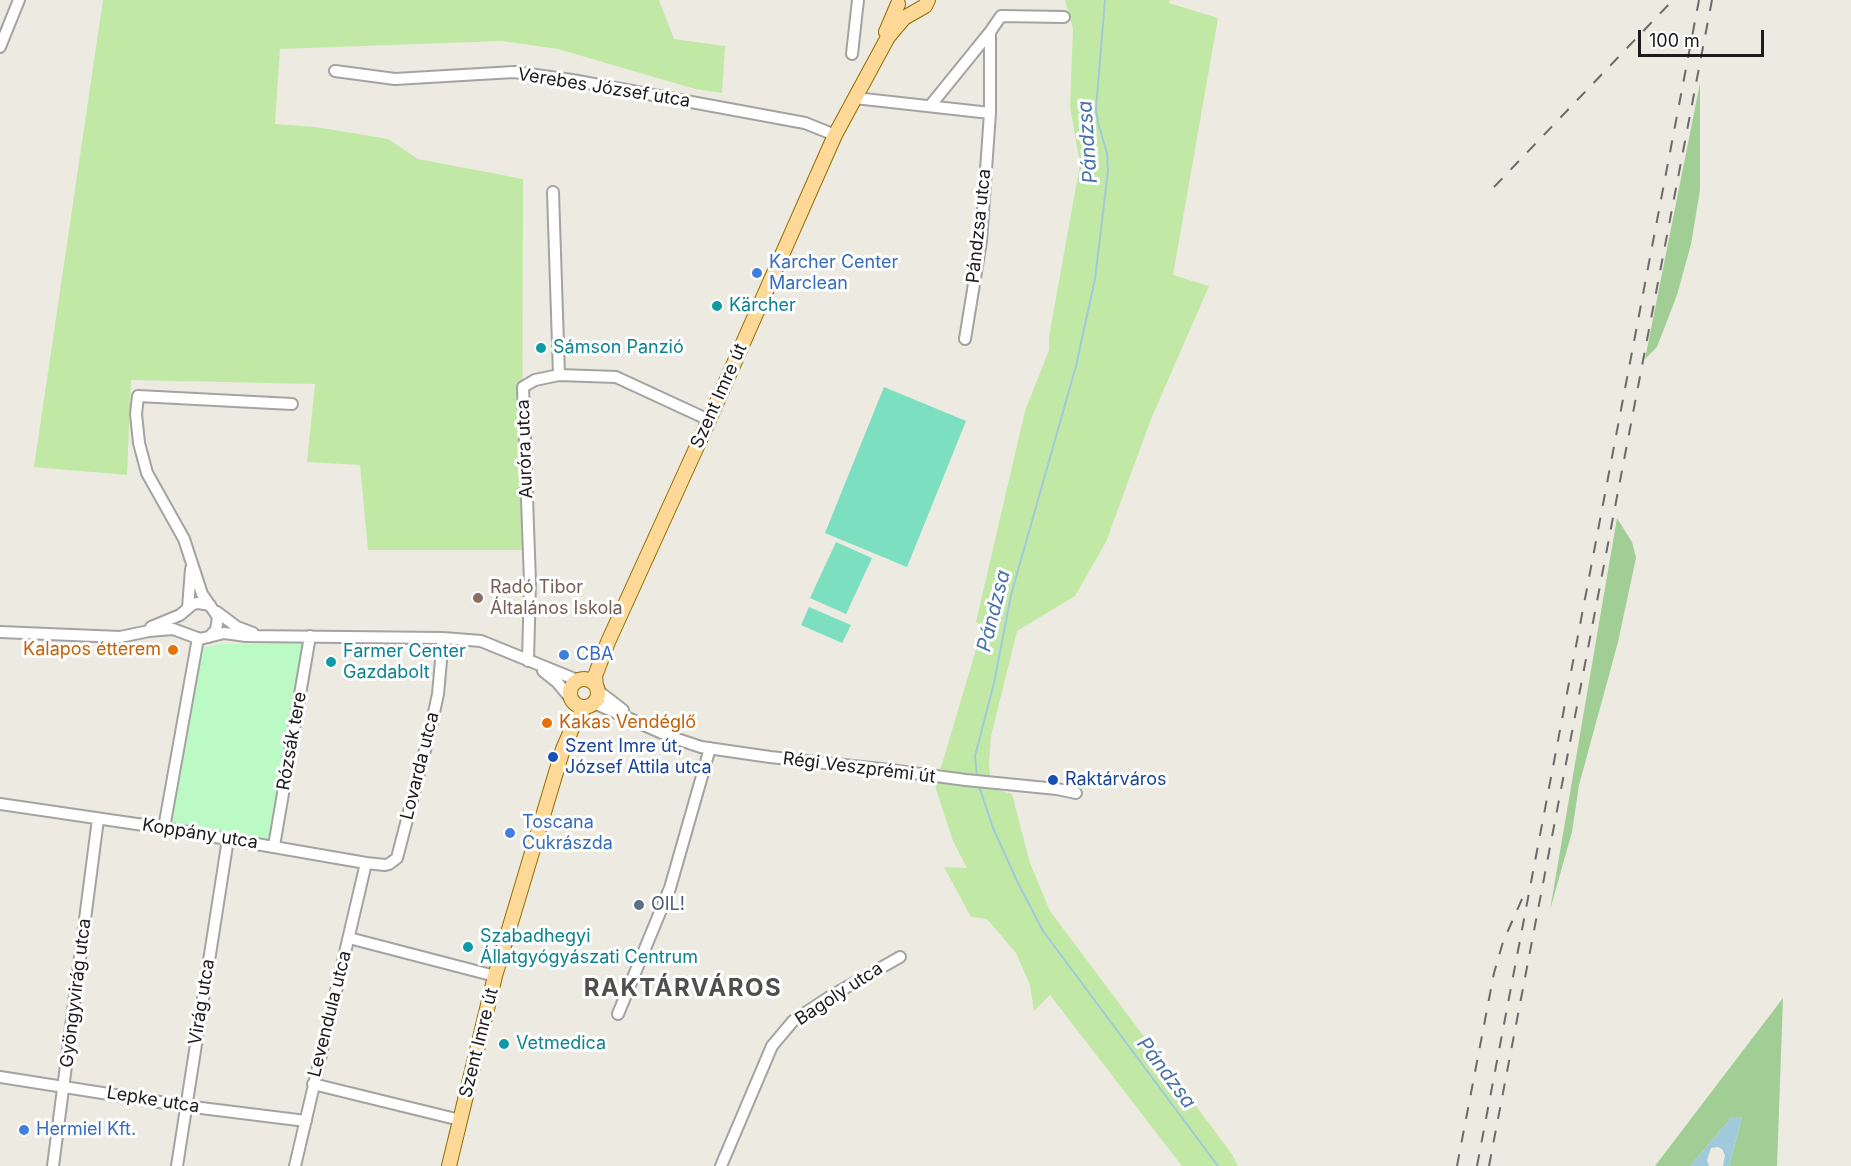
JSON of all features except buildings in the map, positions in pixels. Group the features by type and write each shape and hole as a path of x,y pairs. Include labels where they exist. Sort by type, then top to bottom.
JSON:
{"main road":[{"name":"Szent Imre út","path":"449,1166 495,976 563,749 608,642 835,135 878,53 898,24 909,14 925,6 928,0"},
{"name":"Szent Imre út","path":"878,53 896,1"},
{"path":"896,1 904,10 915,12"},
{"name":"Szent Imre út","path":"586,697 571,686 579,680 608,642"},
{"path":"579,680 589,680 586,697"}],"street":[{"path":"0,47 19,0"},
{"path":"852,54 858,0"},
{"path":"930,106 1001,16 1064,17"},
{"name":"Pándzsa utca","path":"965,339 981,241 990,113 990,32"},
{"name":"Verebes József utca","path":"335,71 395,79 514,72 572,80 805,123 835,135"},
{"path":"855,98 990,113"},
{"path":"553,192 559,375 616,377 709,420"},
{"name":"Auróra utca","path":"528,661 530,582 523,387 535,380 559,375"},
{"path":"265,636 237,627 213,608 202,594 190,553 147,473 139,443 138,396 292,404"},
{"path":"190,553 191,588 183,623 199,637"},
{"path":"126,636 171,619 198,603 213,608"},
{"path":"199,637 216,630 218,624 213,608"},
{"path":"0,632 120,637 165,629 178,630 199,637 224,633 246,636 442,638 481,641 579,680"},
{"name":"Rózsák tere","path":"274,846 310,636"},
{"path":"164,828 199,637"},
{"name":"Lovarda utca","path":"397,858 438,694 442,638"},
{"path":"528,661 557,682 586,697"},
{"name":"Régi Veszprémi út","path":"586,697 671,737 710,748 1076,793"},
{"path":"618,1014 670,888 710,748"},
{"name":"Koppány utca","path":"0,804 164,828 366,863 385,865 397,858"},
{"name":"Gyöngyvirág utca","path":"53,1166 98,819"},
{"name":"Virág utca","path":"177,1166 228,839"},
{"name":"Levendula utca","path":"295,1166 366,863"},
{"path":"349,938 495,976"},
{"name":"Bagoly utca","path":"721,1166 772,1046 793,1022 831,996 900,957"},
{"name":"Lepke utca","path":"0,1077 185,1106 306,1121"},
{"path":"313,1084 460,1120"}],"green space":[{"path":"103,0 659,0 674,39 725,46 722,93 695,89 558,49 502,41 280,49 275,124 316,127 388,139 418,159 523,179 522,550 368,550 360,465 307,462 315,384 131,380 127,475 34,467"},
{"path":"1065,0 1170,0 1169,3 1218,18 1173,275 1209,286 1151,419 1106,542 1075,596 1017,631 991,736 989,764 991,788 1012,794 1030,863 1050,911 1232,1154 1238,1166 1182,1166 1050,995 1034,1011 1030,985 1016,953 987,919 971,917 944,867 967,868 953,841 934,783 942,764 983,626 976,622 1025,411 1049,350 1049,337 1080,164 1070,107 1073,29"},
{"path":"1700,83 1700,190 1691,244 1677,295 1657,347 1645,359"},
{"path":"884,387 966,421 907,567 825,533"},
{"path":"1617,518 1632,542 1636,558 1618,642 1579,785 1572,832 1550,910"},
{"path":"836,542 872,558 846,614 810,598"},
{"path":"809,607 851,625 842,643 801,625"},
{"path":"304,643 272,842 168,825 200,648 221,644"},
{"path":"1783,998 1777,1166 1729,1166 1742,1117 1732,1117 1690,1166 1655,1166"}],"water":[{"path":"1732,1117 1742,1117 1729,1166 1723,1166 1725,1155 1718,1147 1711,1148 1707,1160 1709,1166 1690,1166"}],"waterway":[{"name":"Pándzsa","path":"977,777 975,756 994,683 1011,595 1076,366 1095,279 1108,171 1107,153 1096,109 1105,0"},
{"name":"Pándzsa","path":"979,786 993,828 1043,931 1218,1166"}],"railway":[{"path":"1494,187 1673,0"},
{"path":"1477,1166 1699,0"},
{"path":"1489,1166 1712,0"},
{"path":"1457,1166 1494,973 1503,942 1522,899"}],"place":[{"name":"Karcher Center Marclean","path":"757,273"},
{"name":"Kärcher","path":"717,306"},
{"name":"Sámson Panzió","path":"541,348"},
{"name":"Radó Tibor Általános Iskola","path":"478,598"},
{"name":"Kalapos étterem","path":"173,650"},
{"name":"CBA","path":"564,655"},
{"name":"Farmer Center Gazdabolt","path":"331,662"},
{"name":"Kakas Vendéglő","path":"547,723"},
{"name":"Szent Imre út, József Attila utca","path":"553,757"},
{"name":"Raktárváros","path":"1053,780"},
{"name":"Toscana Cukrászda","path":"510,833"},
{"name":"OIL!","path":"639,905"},
{"name":"Szabadhegyi Állatgyógyászati Centrum","path":"468,947"},
{"name":"Vetmedica","path":"504,1044"},
{"name":"Hermiel Kft.","path":"24,1130"}],"district":[{"name":"RAKTÁRVÁROS","path":"683,989"}]}
